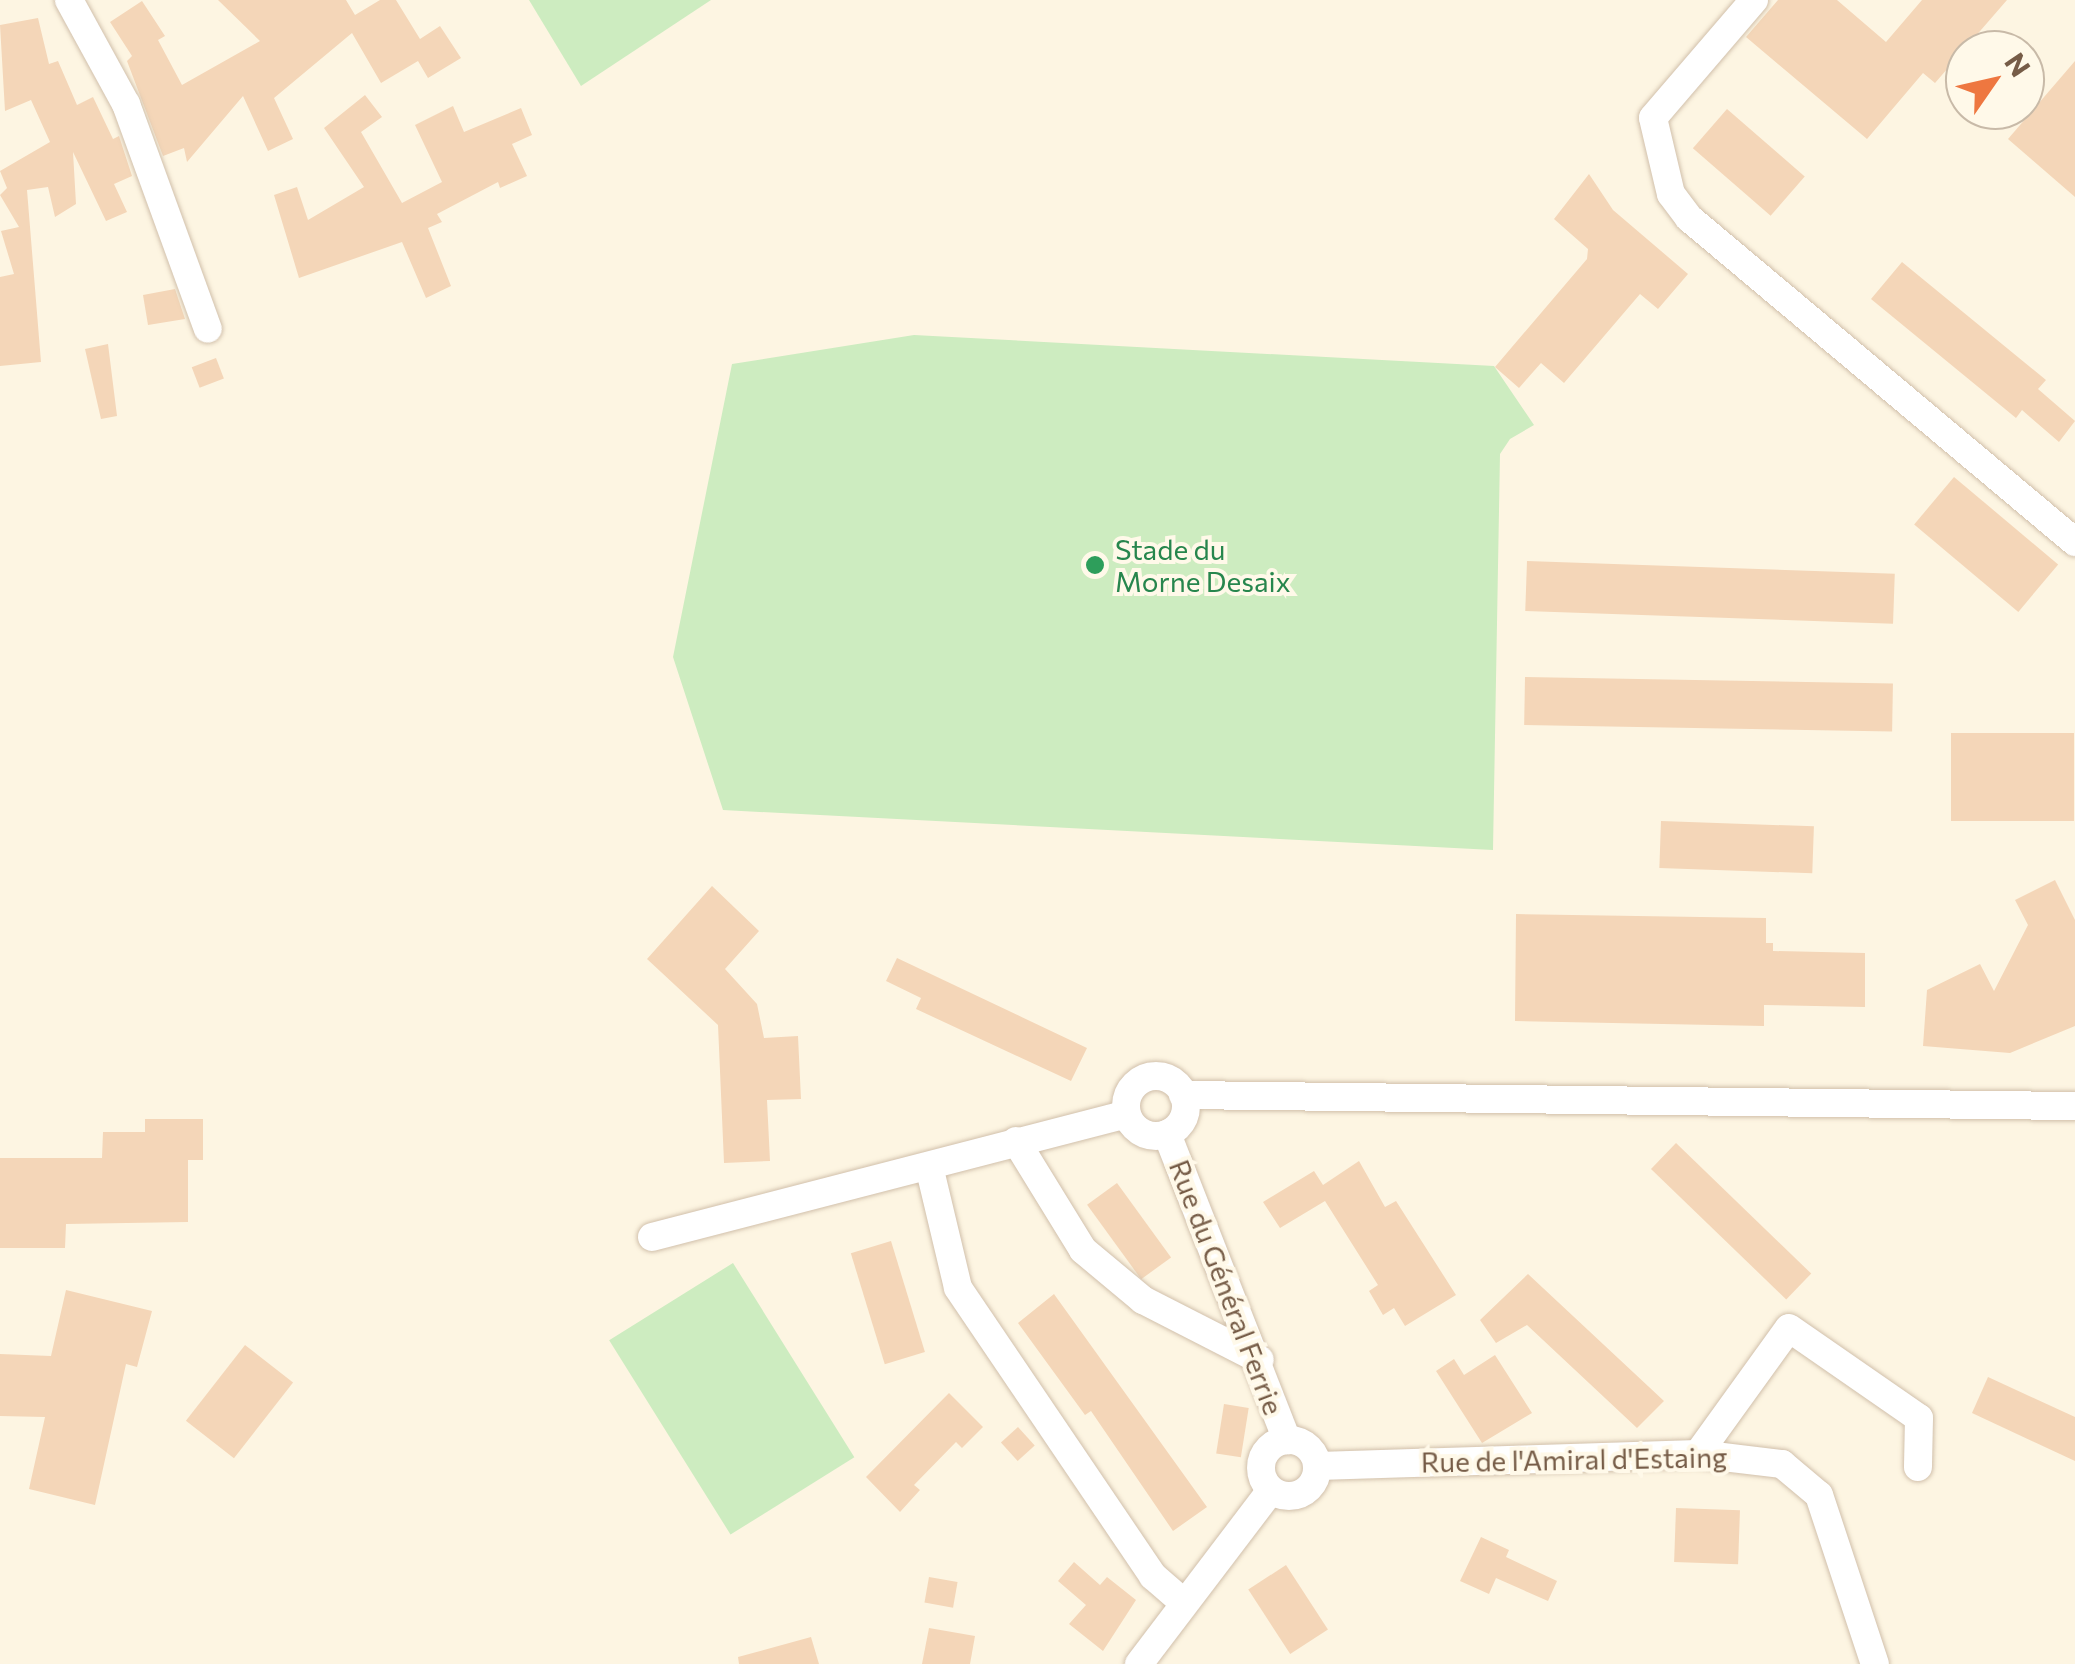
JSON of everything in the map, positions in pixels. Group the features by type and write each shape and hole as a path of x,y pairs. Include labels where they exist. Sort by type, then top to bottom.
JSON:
{"street":[{"path":"69,0 126,104 208,329"},
{"path":"1754,0 1653,118 1671,194 1689,218 2075,542"},
{"path":"1151,1076 1170,1080 1183,1095 1185,1114 1167,1134 1137,1131 1126,1114 1133,1086 1151,1076"},
{"path":"1183,1095 2075,1106"},
{"path":"652,1236 1126,1114"},
{"name":"Rue du Général Ferrie","path":"1167,1134 1260,1360 1286,1440"},
{"path":"1016,1140 1083,1250 1142,1300 1260,1360"},
{"path":"929,1166 958,1288 1153,1576 1183,1602"},
{"path":"1698,1454 1789,1328 1919,1418 1918,1467"},
{"path":"1286,1440 1311,1450 1318,1466 1307,1491 1289,1497 1271,1490 1261,1464 1270,1448 1286,1440"},
{"name":"Rue de l'Amiral d'Estaing","path":"1318,1466 1698,1454 1782,1464 1819,1495 1875,1664"},
{"path":"1139,1664 1271,1490"}],"green space":[{"path":"529,0 711,0 581,86"},
{"name":"Stade du Morne Desaix","path":"914,335 1494,366 1534,425 1510,439 1500,454 1493,850 723,810 673,657 732,364"},
{"path":"733,1263 854,1457 731,1535 609,1340"}],"building":[{"path":"218,0 346,0 355,15 380,0 396,0 420,39 440,26 461,58 428,78 418,61 381,83 352,33 274,98 293,139 268,151 243,96 187,162 184,148 163,156 127,61 132,56 110,22 142,1 165,36 158,40 182,85 260,41"},
{"path":"1778,0 1837,0 1886,42 1922,0 2007,0 1981,30 1945,30 1945,71 1935,83 1923,73 1867,139 1746,37"},
{"path":"38,18 49,64 58,61 77,105 93,97 113,139 119,136 132,176 114,184 127,212 106,221 73,152 76,204 55,217 48,187 27,190 41,362 0,366 0,277 14,274 1,231 19,227 0,195 7,188 0,171 50,142 31,100 5,111 0,25"},
{"path":"2075,61 2075,197 2008,139 2016,130 2045,130 2045,96"},
{"path":"365,95 382,117 361,132 402,203 442,182 415,125 453,106 464,132 521,108 532,135 512,144 527,176 500,188 498,182 437,214 442,222 428,228 451,286 426,298 402,242 299,278 274,195 297,187 308,220 364,187 324,128"},
{"path":"1727,109 1805,177 1771,216 1693,148"},
{"path":"1589,174 1613,210 1688,274 1658,309 1640,294 1564,383 1541,363 1519,388 1495,367 1587,259 1588,249 1554,219"},
{"path":"1902,262 2046,380 2038,389 2075,421 2059,442 2022,410 2016,418 1871,299"},
{"path":"175,289 185,319 148,325 143,295"},
{"path":"108,344 117,416 101,419 85,349"},
{"path":"216,358 224,379 200,388 192,367"},
{"path":"1954,477 2058,564 2018,612 1914,524"},
{"path":"1527,561 1895,574 1893,624 1525,611"},
{"path":"1525,677 1893,683 1892,731 1524,725"},
{"path":"1951,733 2074,733 2074,821 1951,821"},
{"path":"1661,821 1814,826 1812,873 1659,868"},
{"path":"2055,880 2075,920 2075,1026 2010,1053 1923,1046 1927,990 1980,964 1994,991 2028,925 2015,900"},
{"path":"712,886 759,931 725,969 757,1004 764,1038 798,1036 801,1099 767,1100 770,1161 724,1163 718,1025 647,959"},
{"path":"1516,914 1766,918 1766,943 1773,943 1773,951 1865,953 1865,1007 1764,1005 1764,1026 1515,1021"},
{"path":"897,958 1087,1048 1071,1081 916,1009 921,998 886,981"},
{"path":"145,1119 203,1119 203,1160 188,1160 188,1222 66,1224 65,1248 0,1248 0,1158 102,1158 103,1132 145,1132"},
{"path":"1676,1143 1811,1274 1786,1299 1651,1169"},
{"path":"1359,1161 1385,1207 1396,1201 1456,1295 1405,1326 1394,1308 1383,1315 1369,1291 1378,1285 1325,1201 1280,1228 1263,1202 1314,1171 1323,1185"},
{"path":"1117,1183 1171,1257 1141,1279 1087,1205"},
{"path":"891,1241 925,1352 885,1364 851,1253"},
{"path":"1528,1274 1664,1401 1637,1428 1527,1325 1496,1343 1480,1320"},
{"path":"66,1290 152,1311 137,1367 126,1364 95,1505 29,1489 45,1417 0,1416 0,1354 51,1356"},
{"path":"1054,1294 1207,1507 1173,1531 1091,1411 1085,1415 1018,1323"},
{"path":"245,1345 293,1383 234,1458 186,1421"},
{"path":"1495,1355 1532,1413 1482,1443 1436,1371 1454,1359 1464,1375"},
{"path":"1988,1377 2075,1417 2075,1461 1972,1413"},
{"path":"949,1393 983,1427 962,1448 956,1442 914,1485 920,1490 900,1512 866,1477"},
{"path":"1224,1404 1249,1408 1241,1457 1216,1453"},
{"path":"1018,1427 1035,1446 1018,1461 1001,1442"},
{"path":"1676,1508 1740,1510 1738,1564 1674,1562"},
{"path":"1481,1537 1509,1550 1506,1557 1557,1581 1548,1601 1496,1578 1489,1594 1460,1581"},
{"path":"1074,1562 1100,1585 1107,1577 1136,1600 1103,1651 1069,1624 1086,1605 1058,1581"},
{"path":"1286,1565 1328,1630 1290,1654 1248,1590"},
{"path":"929,1577 958,1582 953,1608 924,1603"},
{"path":"929,1628 975,1636 970,1664 922,1664"},
{"path":"811,1637 819,1664 739,1664 738,1657"}],"place":[{"name":"Stade du Morne Desaix","path":"1095,565"}]}
